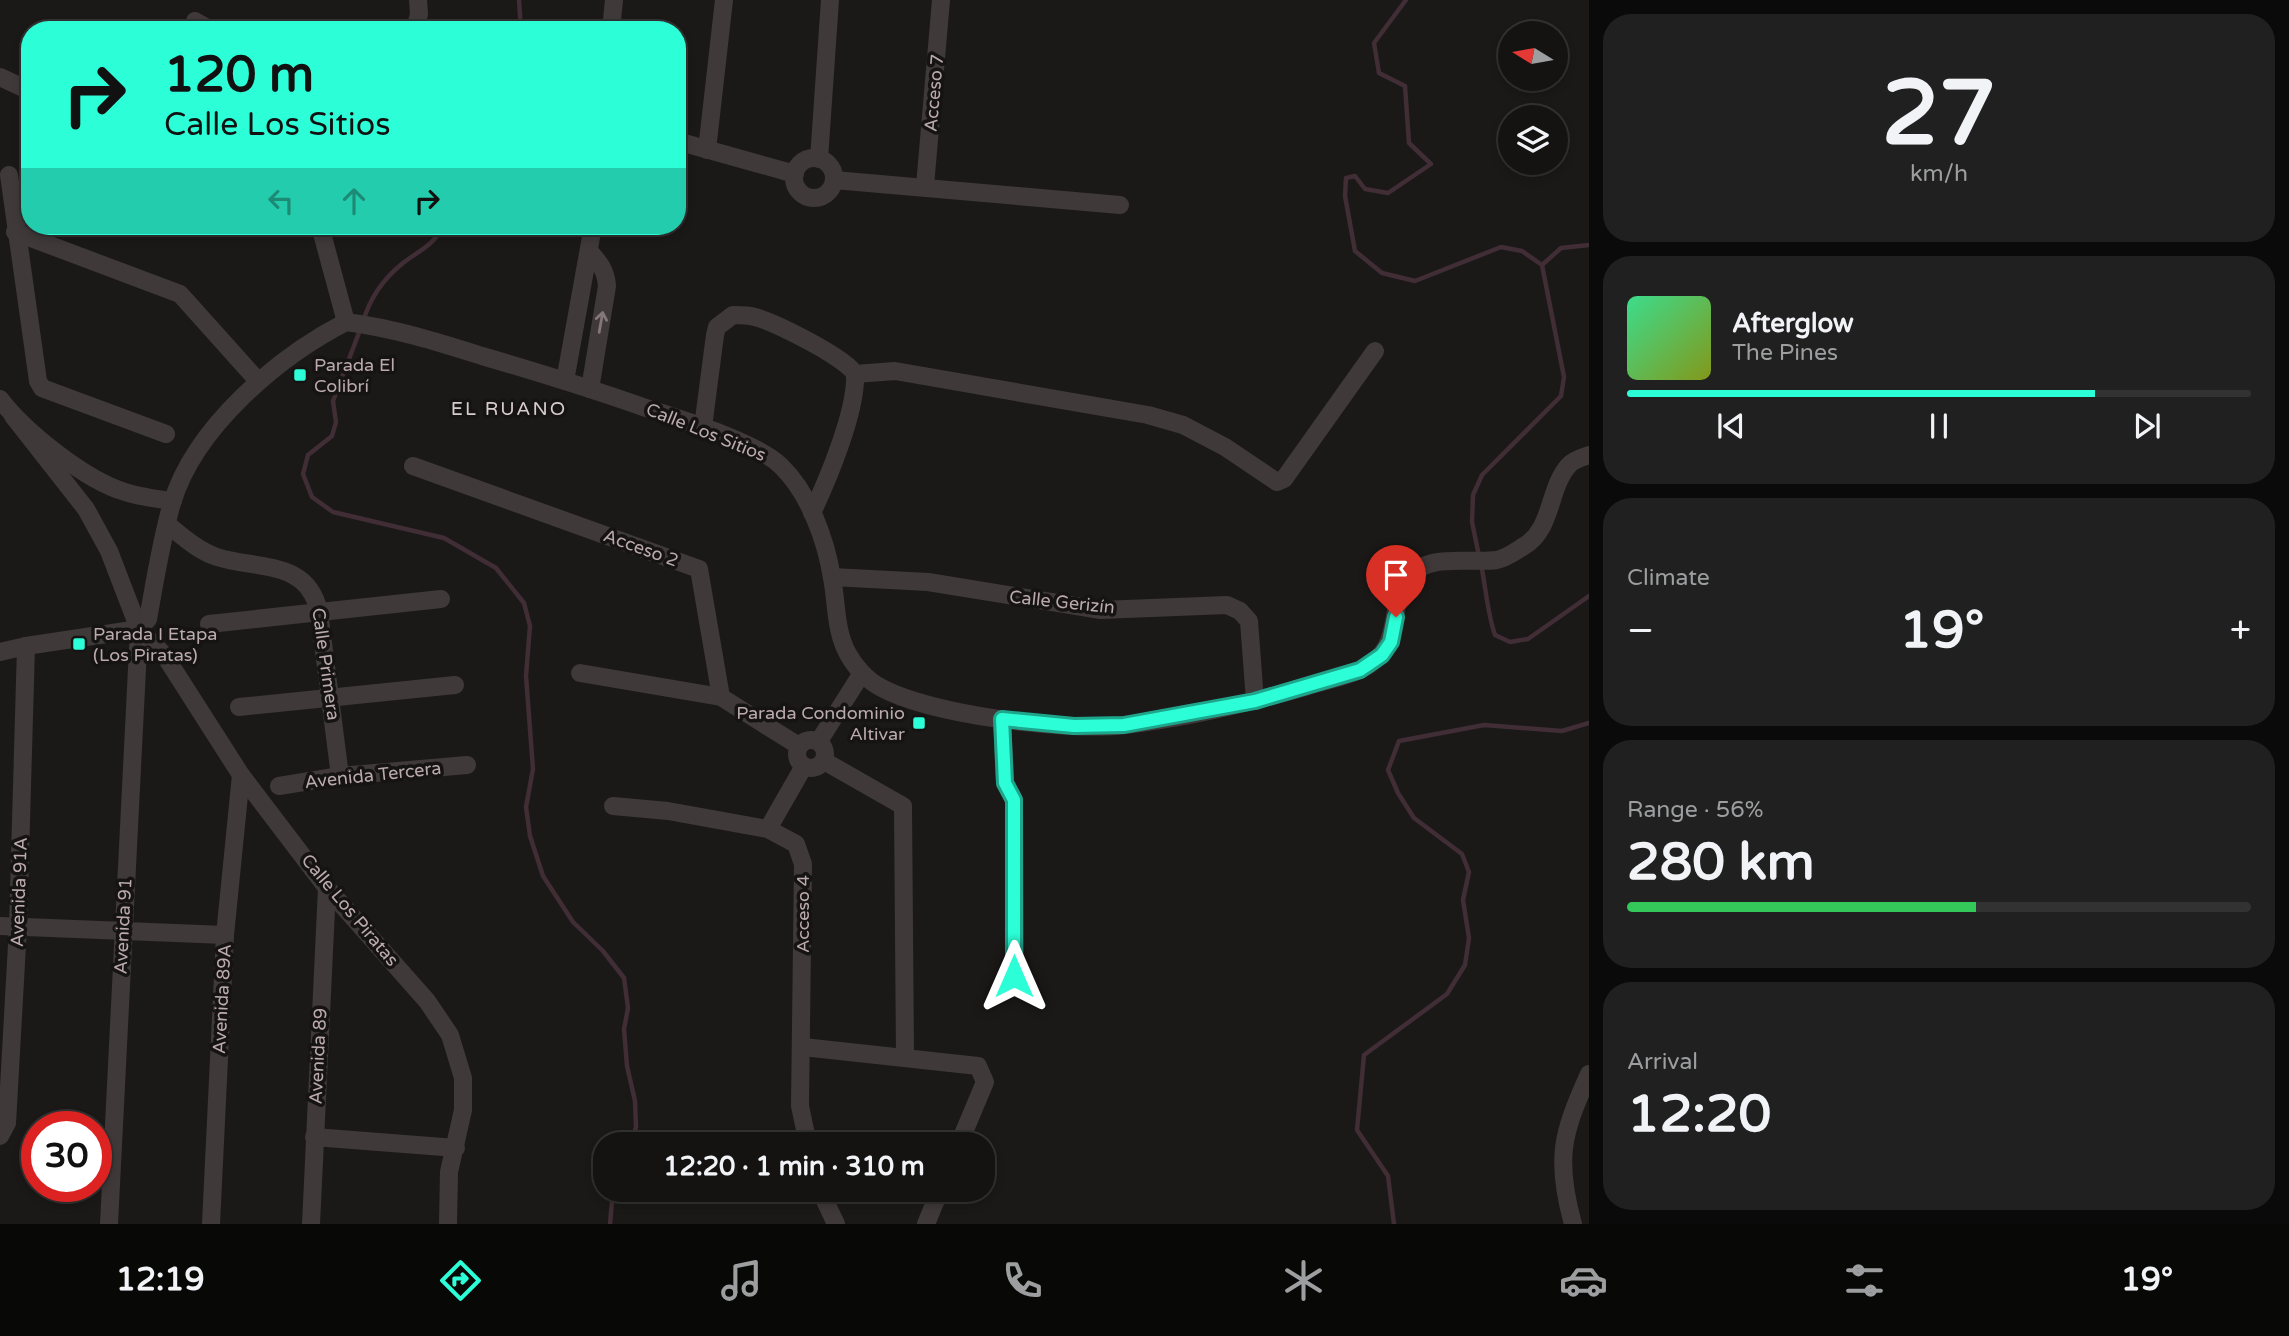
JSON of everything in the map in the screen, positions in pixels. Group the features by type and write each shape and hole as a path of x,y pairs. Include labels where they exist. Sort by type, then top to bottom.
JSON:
{"street":[{"path":"417,21 418,0"},
{"path":"612,21 614,0"},
{"path":"707,150 724,0"},
{"path":"819,159 830,0"},
{"name":"Acceso 7","path":"925,186 941,0"},
{"path":"0,77 21,87"},
{"path":"686,144 795,174"},
{"path":"819,159 829,164 834,180 824,196 811,198 800,192 795,174 806,160 819,159"},
{"path":"9,175 15,232 41,388 166,433"},
{"path":"834,180 1120,205"},
{"path":"15,232 21,234"},
{"path":"23,235 180,294 258,381"},
{"path":"0,652 139,629 148,619 173,501 189,466 228,412 258,381 296,350 346,321 322,235"},
{"path":"565,380 592,235"},
{"path":"589,251 606,275 607,286 590,389"},
{"path":"703,427 717,327 733,315 755,317 842,361 855,374 895,371 1148,415 1183,425 1225,447 1277,482 1284,479 1375,351"},
{"name":"Calle Los Sitios","path":"346,321 418,336 565,380 703,427 769,456 794,482 812,513 832,577 840,634 848,654 862,673 876,685 894,694 1002,719 1074,726 1124,725 1255,701 1360,670 1382,655 1391,642 1401,591 1410,575 1424,565 1449,561 1502,560 1531,542 1544,522 1569,464 1589,455"},
{"path":"812,513 825,484 853,400 855,374"},
{"path":"0,399 86,509 110,551 139,629"},
{"path":"13,416 79,469 101,482 123,492 173,501"},
{"name":"Acceso 2","path":"413,466 699,569 721,697"},
{"name":"Calle Primera","path":"167,524 204,552 219,558 271,566 299,579 316,597 332,696 340,776"},
{"name":"Calle Gerizín","path":"832,577 928,582 1101,610 1227,605 1240,611 1248,621 1255,701"},
{"path":"209,624 441,599"},
{"name":"Calle Los Piratas","path":"139,629 165,656 242,775 327,888 427,1001 450,1035 463,1078 463,1110 449,1172 448,1224"},
{"name":"Avenida 91","path":"109,1224 139,629"},
{"name":"Avenida 91A","path":"0,1136 7,1123 9,927 26,646"},
{"path":"580,673 721,697 799,746"},
{"path":"819,741 862,673"},
{"path":"239,707 455,685"},
{"path":"1002,719 1005,783 1014,800 1014,976 1020,989"},
{"path":"819,741 806,740 799,746 798,759 804,766 813,768 824,761"},
{"path":"819,741 824,748 824,761"},
{"path":"824,761 903,806 905,1056"},
{"name":"Avenida Tercera","path":"279,786 340,776 467,765"},
{"path":"768,828 804,766"},
{"name":"Avenida 89A","path":"211,1224 225,935 242,775"},
{"name":"Acceso 4","path":"614,806 668,811 768,828 796,844 803,864 803,1047 800,1106 805,1132"},
{"name":"Avenida 89","path":"311,1224 327,888"},
{"path":"9,927 225,935"},
{"path":"803,1047 978,1066 985,1082 964,1132"},
{"path":"1573,1224 1563,1189 1564,1135 1589,1074"},
{"path":"314,1137 456,1148"},
{"path":"826,1202 836,1224"},
{"path":"926,1224 935,1202"}],"waterway":[{"path":"519,0 520,21"},
{"path":"1406,0 1374,43 1379,73 1405,86 1409,143 1431,164 1388,193 1365,189 1355,176 1346,178 1345,196 1355,251 1382,273 1415,281 1501,247 1522,251 1542,265 1564,377 1561,396 1482,475 1473,495 1472,522 1479,556"},
{"path":"363,322 369,304 383,282 437,235"},
{"path":"1542,265 1561,248 1589,245"},
{"path":"360,330 333,401 336,422 332,436 308,455 303,474 312,497 333,512 444,538 496,568 524,603 530,626 526,676 533,769 526,807 530,836 543,876 573,922 603,951 624,978 628,1008 624,1029 627,1066 635,1101 635,1132"},
{"path":"1481,564 1495,635 1510,642 1528,639 1589,596"},
{"path":"1394,1224 1388,1176 1357,1130 1364,1055 1447,994 1465,965 1469,938 1463,900 1469,872 1462,854 1414,818 1398,793 1388,770 1399,741 1484,725 1562,731 1589,723"},
{"path":"610,1224 612,1202"}],"place":[{"name":"Parada El Colibrí","path":"300,375"},
{"name":"Parada I Etapa (Los Piratas)","path":"79,644"},
{"name":"Parada Condominio Altivar","path":"919,723"}],"district":[{"name":"EL RUANO","path":"509,409"}],"route":[{"path":"1014,976 1014,800 1005,783 1002,719 1074,726 1124,725 1255,701 1360,670 1382,655 1391,642 1396,617"}]}
